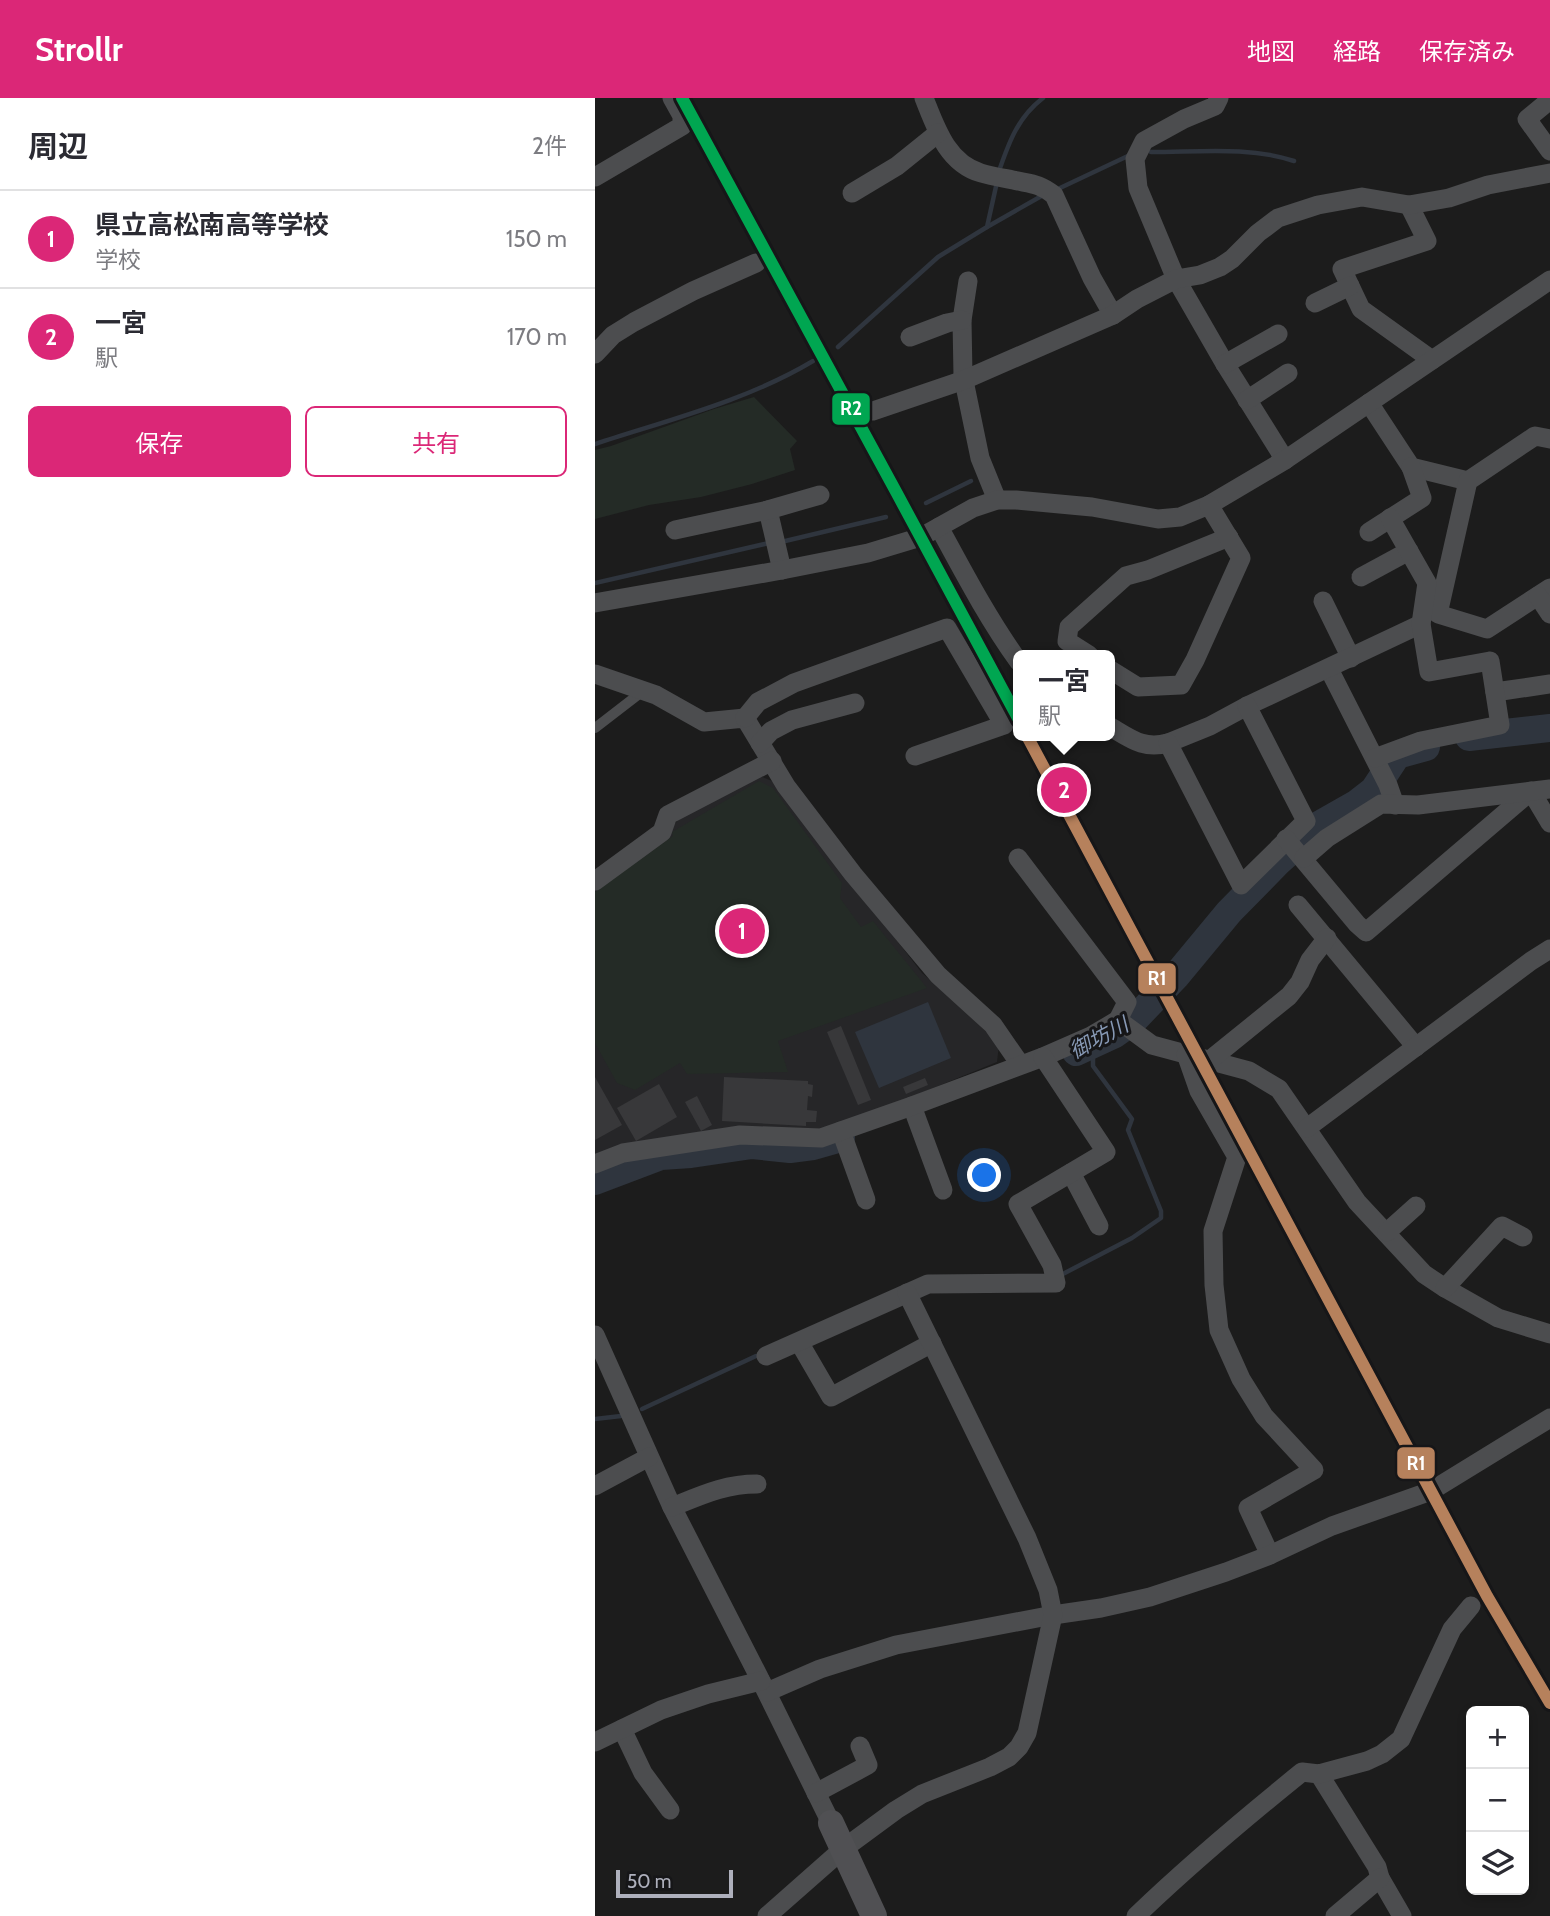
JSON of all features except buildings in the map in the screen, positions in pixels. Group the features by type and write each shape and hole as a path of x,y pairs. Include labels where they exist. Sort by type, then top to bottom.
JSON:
{"street":[{"path":"595,177 682,126 682,116 672,98"},
{"path":"924,98 948,151 962,164 980,173 1042,186 1053,195 1092,278 1113,315"},
{"path":"1219,98 1215,106 1144,141 1135,159 1137,188 1176,279 1285,460"},
{"path":"1544,105 1527,119 1550,151"},
{"path":"852,193 897,166 938,133"},
{"path":"873,411 964,380 1113,315 1176,279 1200,275 1220,267 1278,218 1318,205 1362,197 1409,205 1550,173"},
{"path":"1409,205 1427,241 1342,269 1361,309 1432,360"},
{"path":"595,354 613,335 634,321 756,263"},
{"path":"595,603 782,570 897,546 997,500 1092,507 1158,519 1180,517 1209,505 1285,460 1550,280"},
{"path":"968,281 962,320 964,380 980,458 997,500"},
{"path":"1315,303 1350,285"},
{"path":"910,337 962,320"},
{"path":"1225,364 1278,334"},
{"path":"1247,400 1288,373"},
{"path":"1369,403 1411,467 1422,498 1369,532"},
{"path":"1550,439 1535,436 1468,481 1438,614 1487,628 1544,592 1550,614"},
{"path":"1411,467 1468,481"},
{"path":"675,530 768,510 820,495"},
{"path":"1115,673 1138,687 1181,685 1241,558 1209,505"},
{"path":"768,510 782,570"},
{"path":"1377,761 1421,741 1500,725 1490,661 1429,672 1421,624 1427,583 1390,518"},
{"path":"939,527 973,591 1013,654"},
{"path":"1081,650 1067,641 1069,627 1126,576 1148,570 1229,537"},
{"path":"1361,577 1409,551"},
{"path":"1323,601 1351,658"},
{"path":"1115,730 1139,744 1168,743 1210,726 1421,624"},
{"path":"595,674 656,695 704,722 745,718 758,702 794,683 947,628 1004,725 915,755"},
{"path":"1329,669 1377,761 1395,805"},
{"path":"1495,692 1550,684"},
{"path":"760,743 771,730 792,720 855,703"},
{"path":"1168,743 1241,885 1306,821 1247,706"},
{"path":"745,718 786,786 853,874 938,975 993,1025 1020,1064"},
{"path":"595,881 662,832 668,815 772,761"},
{"path":"1286,839 1366,932 1541,790"},
{"path":"1302,856 1381,804 1419,805 1541,790"},
{"path":"1541,790 1550,824"},
{"path":"1018,858 1127,1002 1123,1023"},
{"path":"1298,905 1416,1047"},
{"path":"1210,1060 1289,996 1300,982 1310,960 1330,942 1357,924"},
{"path":"1307,1128 1550,949"},
{"path":"1123,1023 1152,1045 1249,1071 1279,1089 1357,1202 1424,1274 1498,1318 1550,1334"},
{"path":"595,1164 623,1153 740,1135 844,1137 914,1111 1020,1064 1046,1063 1091,1036 1123,1023"},
{"path":"1186,1054 1199,1091 1237,1157 1213,1231 1214,1285 1219,1330 1241,1379 1264,1416 1314,1470 1248,1507 1270,1555"},
{"path":"766,1356 928,1284 1056,1283 1052,1265 1018,1204 1106,1152 1046,1063"},
{"path":"914,1111 943,1190"},
{"path":"844,1137 866,1200"},
{"path":"1071,1173 1099,1226"},
{"path":"1387,1233 1416,1206"},
{"path":"1445,1288 1502,1226 1523,1237"},
{"path":"767,1916 843,1849 896,1810 922,1794 1009,1758 1027,1733 1053,1615 1048,1590 1027,1538 907,1293"},
{"path":"595,1335 672,1507 764,1686 874,1916"},
{"path":"799,1342 831,1397 932,1343"},
{"path":"595,1742 661,1710 687,1701 764,1686 896,1645 1150,1597 1226,1572 1332,1526 1431,1491 1550,1418"},
{"path":"595,1486 649,1457"},
{"path":"672,1507 737,1484 757,1484"},
{"path":"1136,1916 1244,1819 1302,1772 1319,1774 1367,1761 1382,1754 1401,1739 1452,1629 1471,1606"},
{"path":"622,1729 643,1773 670,1810"},
{"path":"816,1793 868,1765 860,1746"},
{"path":"1319,1774 1377,1867 1380,1878 1402,1916"},
{"path":"1335,1916 1380,1878"}],"lane":[{"path":"595,728 644,691"}],"shaded area":[{"path":"754,397 797,441 790,449 795,470 701,497 649,505 595,519 595,450"},
{"path":"758,775 774,782 922,973 969,1014 999,1045 997,1062 821,1134 595,1159 595,888 686,813"},
{"path":"759,781 773,788 842,883 840,898 861,927 873,921 927,988 778,1041 788,1072 687,1074 680,1063 635,1090 617,1083 595,1043 595,892 673,836 672,832"},
{"path":"928,1002 951,1058 879,1088 855,1032"}],"waterway":[{"path":"999,171 1021,122 1043,98"},
{"path":"1151,152 1259,153 1294,161"},
{"path":"1060,188 1130,155"},
{"path":"838,347 938,257 987,227 997,182"},
{"path":"987,227 1045,194"},
{"path":"595,444 734,399 813,361"},
{"path":"926,503 971,481"},
{"path":"781,542 886,517"},
{"path":"595,583 769,543"},
{"name":"御坊川","path":"1469,737 1550,728"},
{"name":"御坊川","path":"1076,1052 1115,1034 1133,1021 1176,976 1229,912 1279,861 1319,825 1356,804 1374,790 1397,755 1426,747"},
{"path":"1059,1276 1132,1238 1161,1218 1161,1211 1128,1130 1132,1119 1093,1066 1093,1044"},
{"name":"御坊川","path":"595,1181 661,1156 752,1145 790,1149 841,1138"},
{"path":"642,1409 756,1356"},
{"path":"595,1419 621,1416"}],"transit line":[{"name":"R2","path":"682,98 1013,709"},
{"name":"R1","path":"1030,741 1487,1596 1550,1703"}],"place":[{"name":"一宮","path":"1064,790"},
{"name":"県立高松南高等学校","path":"742,931"}]}
